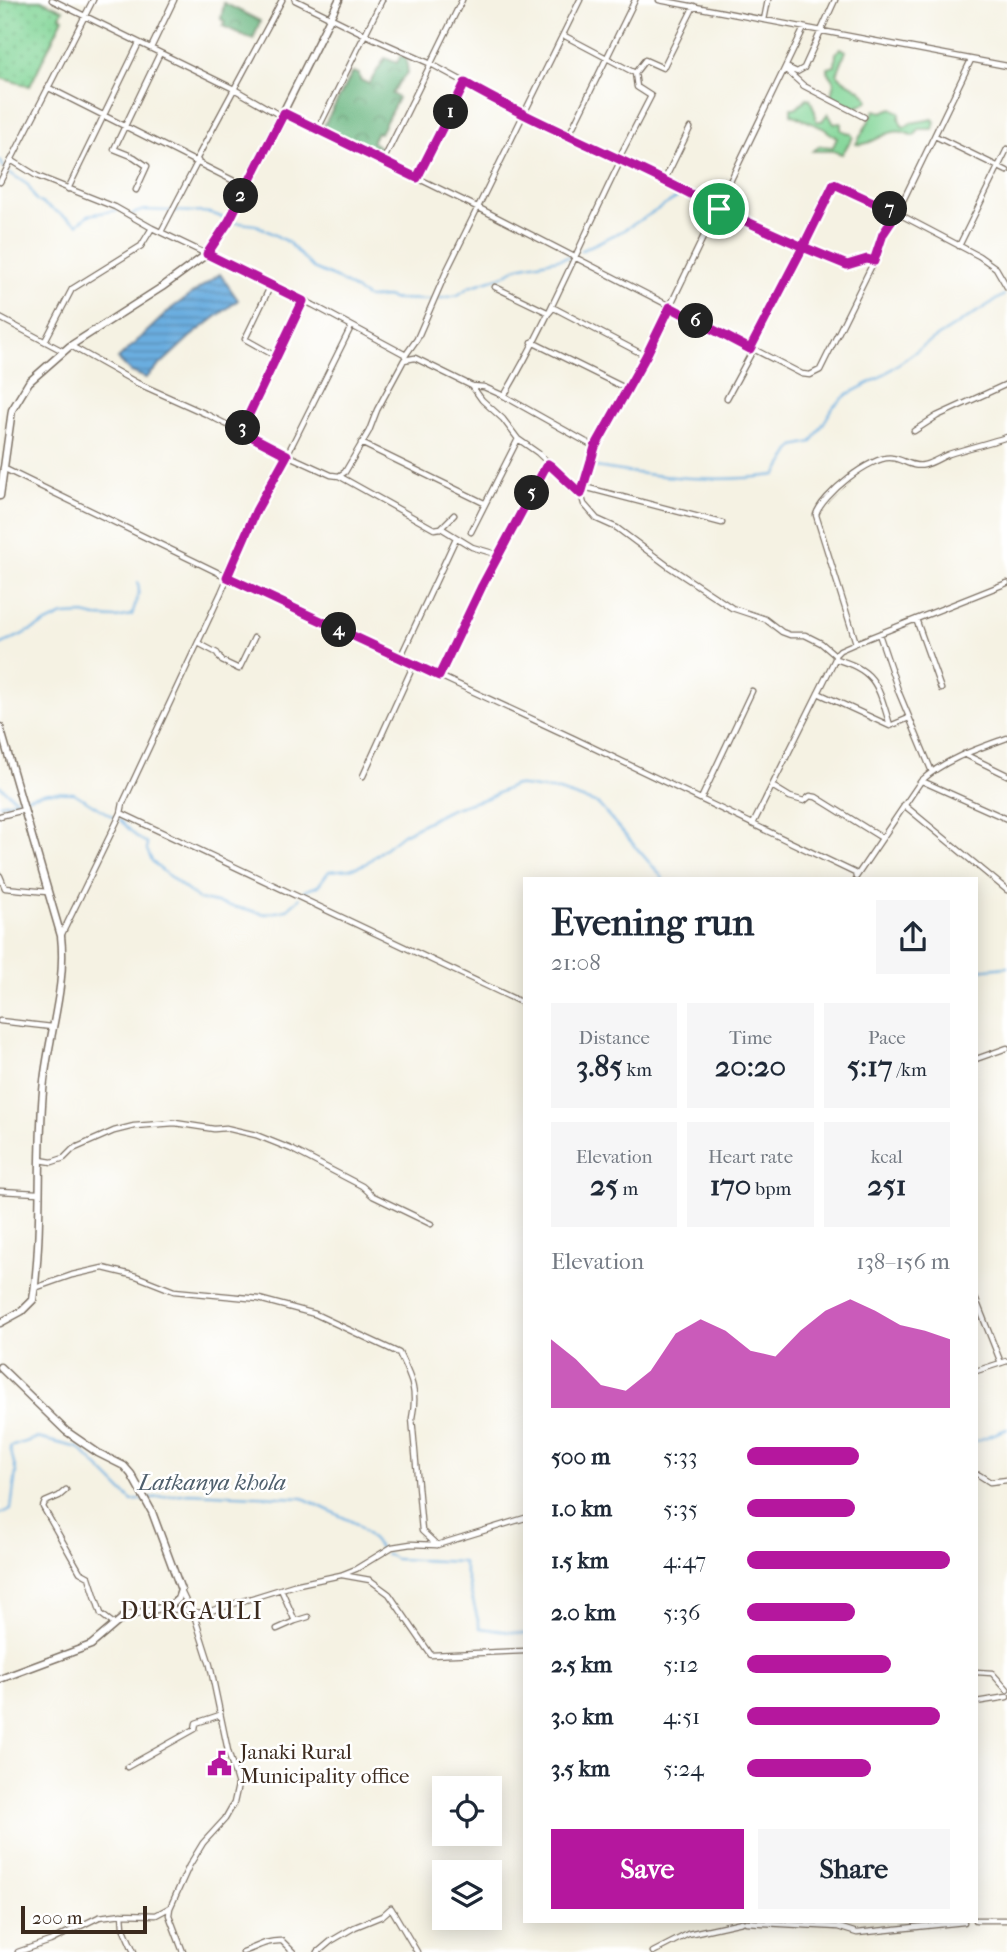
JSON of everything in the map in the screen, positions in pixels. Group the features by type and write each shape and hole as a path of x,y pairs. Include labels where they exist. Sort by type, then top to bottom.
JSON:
{"main road":[{"path":"0,496 12,410 20,393 39,371 63,351 207,254 227,224 339,0"},
{"path":"0,727 61,936 62,972 43,1090 33,1300 0,1323"},
{"path":"0,1367 65,1430 98,1453 124,1466 152,1513 181,1590 173,1605 125,1616 91,1645 0,1679"}],"street":[{"path":"52,0 283,115 479,208 752,350 802,374 810,375 820,370 874,261 883,234 897,213 971,60"},
{"path":"0,181 93,0"},
{"path":"151,48 174,0"},
{"path":"161,232 282,0"},
{"path":"295,0 431,64 524,114 665,179 719,209 803,247 847,265 867,259 874,261"},
{"path":"320,127 382,0"},
{"path":"383,162 461,0"},
{"path":"339,476 345,472 413,346 447,270 580,0"},
{"path":"569,135 635,0"},
{"path":"659,0 1007,66"},
{"path":"764,20 768,0"},
{"path":"786,68 801,71 817,37 823,31 835,0"},
{"path":"504,396 549,313 620,164 619,158 651,96 637,87 635,73 645,60 665,67 694,6"},
{"path":"581,494 595,447 646,356 804,28"},
{"path":"563,35 635,73"},
{"path":"68,189 139,43"},
{"path":"136,190 147,166 114,149 160,53"},
{"path":"786,68 804,86 864,117"},
{"path":"417,178 465,83"},
{"path":"49,88 197,160 246,187"},
{"path":"665,179 690,128"},
{"path":"935,136 1007,171"},
{"path":"959,246 1007,149"},
{"path":"11,160 37,176 115,207 152,228 303,301 405,357 415,358 472,386 484,387 504,396 595,447"},
{"path":"727,398 834,184 979,256 996,268 1007,286"},
{"path":"45,341 72,289 141,246 152,228"},
{"path":"271,285 245,339 277,357"},
{"path":"495,287 549,313"},
{"path":"241,431 303,301"},
{"path":"549,313 553,308 556,309 646,356"},
{"path":"0,318 63,351"},
{"path":"61,936 121,813 123,803 256,511 351,327"},
{"path":"532,342 627,390"},
{"path":"70,346 137,383 287,455 339,476 434,529 441,528 454,515"},
{"path":"914,431 937,416 1007,384"},
{"path":"472,386 518,439 538,453 581,494 584,504 597,519 617,528 732,608 765,619 790,635 805,635 821,643 835,657 855,664 872,677 890,726"},
{"path":"856,643 816,515 818,506 827,495 878,461 892,458 922,465 947,454 1007,437"},
{"path":"471,533 518,439"},
{"path":"361,443 484,503"},
{"path":"439,676 548,464"},
{"path":"3,468 227,577 701,799 855,873 855,877"},
{"path":"584,487 722,523"},
{"path":"441,528 472,547 499,555"},
{"path":"400,658 456,538"},
{"path":"753,824 840,650 1007,583"},
{"path":"916,619 941,690"},
{"path":"879,634 909,718 932,772"},
{"path":"198,643 217,653 222,661 239,669 254,638"},
{"path":"363,776 414,664"},
{"path":"701,799 752,691"},
{"path":"818,693 890,726 909,718"},
{"path":"856,877 921,781 964,754 1007,738"},
{"path":"964,754 1007,775"},
{"path":"921,781 1007,820"},
{"path":"772,786 804,802 810,796 816,797 883,838"},
{"path":"0,816 23,803"},
{"path":"904,805 1007,890"},
{"path":"121,813 523,1003"},
{"path":"0,876 5,888 47,892"},
{"path":"0,1021 52,1027"},
{"path":"978,1058 1007,1048"},
{"path":"39,1160 52,1162 64,1158 74,1149 114,1131 134,1126 175,1123 214,1129 226,1128 256,1135 291,1149 362,1186 373,1196 431,1224"},
{"path":"0,1191 38,1193"},
{"path":"35,1288 103,1268 136,1276 174,1291 259,1299 315,1314 399,1353 413,1381 416,1401 412,1418 422,1531 437,1545"},
{"path":"978,1304 1004,1362 978,1370"},
{"path":"979,1475 990,1482 1007,1480"},
{"path":"66,1490 45,1502 43,1507 80,1572 89,1577 101,1614 114,1624"},
{"path":"162,1609 204,1613 341,1575 393,1547 411,1544 437,1545 523,1519"},
{"path":"341,1575 370,1580 389,1594 431,1655 523,1651"},
{"path":"181,1590 210,1665 238,1785 234,1803 225,1819 203,1843 170,1908 169,1915 183,1952"},
{"path":"281,1590 295,1621"},
{"path":"277,1629 308,1617"},
{"path":"978,1672 992,1673 1007,1690"},
{"path":"978,1702 1007,1697"},
{"path":"127,1767 195,1729 196,1723 220,1714"},
{"path":"18,1952 50,1941 99,1917 122,1914 156,1915 170,1908"},
{"path":"318,1952 331,1941 382,1916 391,1908 417,1952"},
{"path":"122,1914 123,1927 134,1952"},
{"path":"978,1920 1007,1920"},
{"path":"653,1952 688,1934 739,1923"},
{"path":"763,1923 838,1927 857,1933 954,1923"},
{"path":"243,1952 275,1940 282,1941 293,1952"}],"green space":[{"path":"0,0 41,0 63,10 60,16 63,18 30,86 0,78"},
{"path":"224,3 260,21 253,40 223,26 225,22 221,19"},
{"path":"841,48 846,51 837,74 868,99 855,108 831,96 834,82 827,71 835,66 836,53"},
{"path":"401,55 406,58 408,73 392,94 398,98 380,133 377,132 372,142 380,147 376,154 322,129 353,72 359,74 360,80 369,84 385,58 397,63"},
{"path":"807,98 815,111 816,121 822,121 828,113 834,124 841,123 841,130 853,137 842,154 813,151 820,146 833,147 837,138 823,128 791,114 791,108 797,108"},
{"path":"892,108 900,113 902,126 933,119 933,129 920,129 914,136 897,131 868,143 856,144 875,110 882,112"}],"water":[{"path":"220,274 238,300 190,337 146,378 131,372 118,359 172,308"}],"waterway":[{"path":"0,160 4,168"},
{"path":"10,173 28,185 36,200 78,224 88,215 118,210"},
{"path":"580,251 624,230 680,196"},
{"path":"132,214 144,210 200,212 226,219"},
{"path":"232,222 256,225 288,242 313,268 338,279 368,298 432,300"},
{"path":"437,299 458,295 469,287 503,276 518,267 569,257"},
{"path":"596,467 686,478 731,479 776,475 794,446 812,442 834,406 848,394 879,378 926,344 1004,295"},
{"path":"0,645 63,615 84,614 116,618 132,615 139,592 138,582"},
{"path":"304,891 318,886 329,871 365,864 403,834 451,809 487,798 515,785 559,791 598,804 662,877"},
{"path":"0,786 18,801"},
{"path":"24,798 48,792 74,793 113,817"},
{"path":"0,804 19,800"},
{"path":"120,820 147,843 152,861 198,899 266,914 286,910 300,898"},
{"path":"978,970 1007,967"},
{"name":"Latkanya khola","path":"978,1440 1007,1429"},
{"name":"Latkanya khola","path":"0,1514 11,1509 16,1472 10,1447 37,1438 79,1448 132,1501 189,1493 303,1498 357,1524 382,1550"},
{"name":"Latkanya khola","path":"386,1554 395,1559 463,1562 480,1628 523,1634"}],"place":[{"name":"Janaki Rural Municipality office","path":"220,1764"}],"district":[{"name":"DURGAULI","path":"192,1611"}],"route":[{"path":"719,209 665,179 524,114 465,83 417,178 284,113 229,221 207,254 303,301 241,431 287,455 256,511 227,577 439,676 482,586 548,464 581,494 595,447 670,307 750,349 803,247 847,265 867,259 874,261 883,234 897,213 834,184 803,247 719,209"}]}
